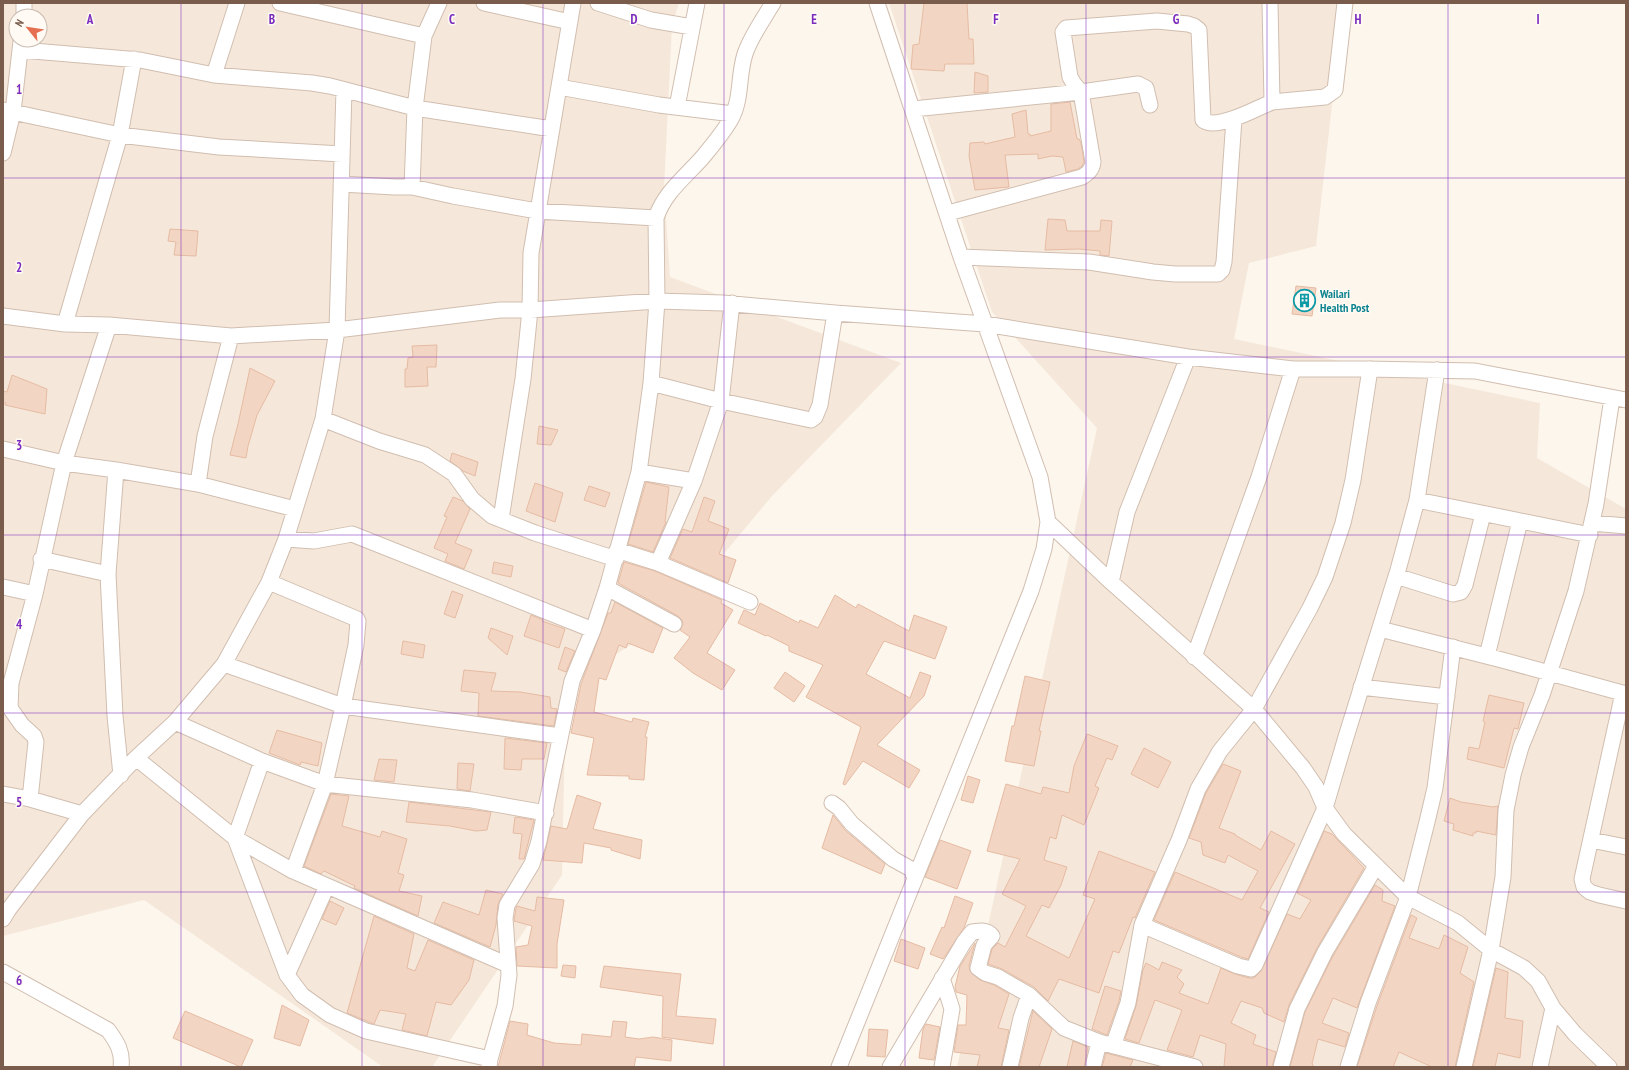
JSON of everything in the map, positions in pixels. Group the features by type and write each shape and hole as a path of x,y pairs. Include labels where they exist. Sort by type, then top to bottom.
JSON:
{"street":[{"path":"214,75 237,3"},
{"path":"280,3 424,36"},
{"path":"412,186 415,108 424,36 439,3"},
{"path":"484,3 570,22"},
{"path":"501,519 523,379 530,310 531,253 573,3"},
{"path":"598,3 651,20 692,27"},
{"path":"677,107 696,3"},
{"path":"262,761 235,838 287,975 302,995 324,1011 366,1031 490,1063 505,1006 509,975 505,918 507,905 532,864 546,813 572,681 608,588 639,472 651,383 657,302 656,218 659,208 670,191 702,158 724,130 733,114 737,104 746,52 773,3"},
{"path":"839,1067 1031,591 1044,549 1048,522 1040,477 961,257 948,213 877,3"},
{"path":"1270,3 1272,102"},
{"path":"948,213 1082,178 1089,172 1093,162 1081,92 1070,77 1063,32 1066,28 1157,21 1194,26 1199,30 1203,120 1211,124 1234,119 1272,102 1325,98 1335,90 1346,3"},
{"path":"3,153 8,111 20,48"},
{"path":"44,48 134,60 214,75 312,83 330,86 415,108 552,129"},
{"path":"65,324 120,135 134,60"},
{"path":"913,108 1081,92 1138,84 1144,85 1146,88 1150,105"},
{"path":"559,87 677,107 733,114"},
{"path":"3,919 9,909 82,814 136,758 175,722 224,664 269,582 286,539 323,419 337,330 344,90"},
{"path":"8,111 120,135 219,147 342,154"},
{"path":"961,257 1089,262 1153,272 1175,274 1218,274 1222,270 1224,262 1234,119"},
{"path":"341,184 395,187 412,186 452,196 537,211 656,218"},
{"path":"3,316 65,324 109,325 231,336 337,330 500,310 530,310 657,302 732,303 835,314 985,324 1188,357 1293,369 1475,371 1619,399 1576,591 1550,673 1521,747 1513,774 1506,810 1503,877 1491,950 1464,1067"},
{"path":"658,563 694,481 721,401 732,303"},
{"path":"651,383 721,401 811,420 815,417 820,405 835,314"},
{"path":"30,799 36,742 34,736 22,725 10,708 11,683 35,594 41,559 64,463 109,325"},
{"path":"198,484 205,436 231,336"},
{"path":"1111,582 1127,512 1188,357"},
{"path":"1194,657 1259,477 1293,369"},
{"path":"1093,1067 1128,1003 1142,925 1207,772 1220,751 1254,709 1310,608 1329,564 1343,523 1353,480 1370,369"},
{"path":"1142,925 1238,966 1251,969 1255,965 1326,808 1361,687 1396,576 1417,500 1437,370"},
{"path":"323,419 378,441 425,455 454,474 472,499 492,516 536,533 616,555 658,563 750,602"},
{"path":"3,449 64,463 198,484 295,509"},
{"path":"116,470 108,574 121,775"},
{"path":"639,472 694,481"},
{"path":"1417,500 1520,521 1591,529 1626,526"},
{"path":"1396,576 1454,594 1461,592 1465,585 1483,514"},
{"path":"1487,656 1520,521"},
{"path":"1048,522 1111,582 1254,709 1303,768 1316,787 1326,808 1344,834 1376,866 1408,897 1458,923 1491,950 1524,968 1538,981 1553,1008 1574,1034 1609,1067"},
{"path":"286,539 314,541 352,534 593,630"},
{"path":"41,559 108,574"},
{"path":"269,582 357,619 358,625 343,706 324,784 293,871"},
{"path":"3,587 35,594"},
{"path":"608,588 674,624"},
{"path":"1380,629 1625,693 1582,879 1584,887 1590,892 1599,896 1626,902"},
{"path":"1348,1067 1368,1004 1408,897 1435,788 1453,647"},
{"path":"224,664 343,706 560,736"},
{"path":"1361,687 1447,697"},
{"path":"175,722 262,761 324,784 472,800 546,813"},
{"path":"136,758 235,838 293,871 508,965"},
{"path":"3,794 30,799 82,814"},
{"path":"832,803 852,824 893,859 911,870 915,878"},
{"path":"1591,840 1626,847"},
{"path":"1281,1067 1298,1009 1304,995 1325,952 1376,866"},
{"path":"287,975 326,886"},
{"path":"890,1067 964,942 972,932 982,931 992,936 984,945 978,968 985,973 998,977 1029,995 1064,1028 1147,1061 1191,1067"},
{"path":"3,972 108,1030 118,1043 122,1058 121,1067"},
{"path":"942,978 952,1009 942,1067"},
{"path":"1010,1067 1021,1018 1029,995"},
{"path":"1540,1067 1553,1008"}],"shaded area":[{"path":"3,3 679,3 672,25 664,188 670,277 901,363 772,496 672,616 566,689 562,875 432,1067 383,1067 144,900 3,936"},
{"path":"889,3 1349,3 1337,61 1316,246 1249,263 1234,339 1540,403 1537,458 1626,509 1626,1067 957,1067 1097,428 992,312"}],"building":[{"path":"924,3 967,3 969,39 973,39 974,64 945,64 944,71 911,69 913,45 919,44"},
{"path":"975,72 988,76 988,92 974,93"},
{"path":"1070,102 1077,139 1079,139 1081,143 1084,162 1082,166 1078,169 1066,172 1063,157 1052,156 1038,159 1038,154 1005,155 1009,187 975,190 969,156 970,143 984,142 985,144 1015,137 1012,114 1026,110 1028,134 1030,134 1030,136 1051,131 1051,104"},
{"path":"1048,219 1065,220 1067,231 1100,231 1101,220 1112,221 1109,256 1100,255 1100,251 1079,249 1045,250"},
{"path":"170,229 198,231 196,256 174,255 176,242 168,241"},
{"name":"Wailari Health Post","path":"1296,286 1316,288 1312,316 1292,314"},
{"path":"437,345 436,367 427,367 428,386 405,387 405,369 407,369 408,358 413,357 412,346"},
{"path":"250,368 275,381 257,415 246,458 230,455"},
{"path":"12,375 47,389 45,414 5,405 6,403 3,403 3,391 7,392"},
{"path":"539,426 558,430 551,445 537,444"},
{"path":"452,453 478,462 475,476 463,471 450,461"},
{"path":"646,482 669,487 666,522 653,552 628,544"},
{"path":"535,483 563,493 555,522 526,511"},
{"path":"589,486 610,493 605,507 584,500"},
{"path":"453,497 463,501 470,509 455,543 472,550 464,569 445,561 448,554 434,548 447,517 444,516"},
{"path":"704,497 715,501 708,521 729,529 719,554 736,560 728,583 670,558 683,529 692,532"},
{"path":"494,562 513,566 511,577 492,573"},
{"path":"624,562 655,571 722,600 721,603 733,610 707,653 735,670 722,690 693,673 674,658 690,637 680,630 683,624 682,620 678,616 618,583"},
{"path":"452,591 463,595 455,618 444,614"},
{"path":"835,595 856,608 858,604 909,631 914,615 947,627 935,659 884,641 866,674 910,698 920,672 931,676 924,696 877,745 920,770 909,788 863,761 845,785 843,784 861,727 806,697 823,665 789,651 789,646 738,623 744,610 755,615 760,603 799,623 800,620 818,628"},
{"path":"615,602 663,628 653,653 628,643 626,648 619,645 606,680 599,678 594,712 632,722 633,718 649,722 645,737 647,737 644,780 629,779 629,776 587,775 594,738 571,733 581,684 608,613 611,613"},
{"path":"531,615 543,620 542,621 565,629 559,648 524,636"},
{"path":"491,628 513,636 507,655 488,638"},
{"path":"403,641 425,645 423,658 401,654"},
{"path":"565,647 575,651 566,672 558,669"},
{"path":"464,670 496,673 491,691 520,692 550,697 551,708 557,709 554,726 478,716 479,693 461,691"},
{"path":"785,672 805,686 794,702 774,688"},
{"path":"1025,676 1050,682 1039,731 1041,731 1034,766 1005,761 1012,726 1014,726"},
{"path":"1489,695 1524,703 1518,729 1514,728 1504,768 1467,759 1469,747 1479,749"},
{"path":"277,730 322,743 318,766 301,762 300,765 269,753"},
{"path":"1087,734 1118,746 1112,760 1107,758 1095,786 1099,788 1084,825 1062,815 1056,839 1050,837 1044,860 1067,867 1061,885 1049,908 1042,905 1026,936 1069,958 1095,899 1083,895 1099,851 1155,872 1135,918 1133,917 1119,953 1113,951 1099,993 1059,979 1048,1001 1034,987 1002,969 988,964 992,949 998,943 1005,947 1026,906 1002,894 1020,859 987,851 1006,784 1041,794 1043,787 1069,793 1074,766"},
{"path":"505,738 547,743 544,759 522,759 521,770 504,769"},
{"path":"1144,748 1171,762 1158,788 1131,774"},
{"path":"379,759 397,760 394,782 374,780"},
{"path":"458,763 474,764 470,791 457,789"},
{"path":"1223,764 1241,771 1219,828 1235,834 1261,850 1271,831 1295,844 1260,908 1269,912 1248,959 1154,920 1175,872 1242,900 1258,871 1228,855 1225,863 1203,855 1201,842 1189,838 1206,793"},
{"path":"968,776 980,780 973,803 961,800"},
{"path":"331,794 349,796 342,826 380,837 382,831 407,839 398,873 404,875 399,891 422,896 418,916 354,888 355,886 324,871 321,874 304,866"},
{"path":"577,795 601,803 593,829 642,840 640,859 611,850 611,848 584,843 582,863 543,860 551,826 567,829"},
{"path":"1450,798 1461,802 1493,807 1498,806 1496,835 1476,831 1476,833 1473,833 1473,836 1453,830 1454,824 1444,821"},
{"path":"409,802 491,812 487,830 476,831 450,826 406,822"},
{"path":"833,815 846,831 885,864 881,874 822,848"},
{"path":"515,817 534,820 524,859 519,859 522,834 513,833"},
{"path":"1324,831 1332,834 1364,868 1317,948 1289,1005 1284,1022 1264,1013 1262,1008 1241,1001 1231,1023 1256,1035 1253,1044 1276,1052 1272,1067 1224,1067 1226,1044 1200,1035 1193,1057 1167,1050 1182,1010 1155,1000 1139,1043 1125,1039 1136,1006 1143,970 1146,963 1159,970 1162,962 1182,970 1177,977 1184,984 1179,993 1208,1004 1221,968 1249,978 1254,978 1261,971 1287,914 1300,919 1311,900 1297,893"},
{"path":"940,840 971,851 957,889 925,877"},
{"path":"1375,885 1383,890 1382,901 1395,906 1357,1008 1333,998 1322,1023 1349,1033 1345,1047 1318,1039 1312,1064 1313,1067 1290,1067 1305,1012 1333,956"},
{"path":"486,890 503,894 498,904 496,925 490,947 434,923 443,902 479,915"},
{"path":"955,896 973,903 964,928 943,959 930,954 942,927 944,928"},
{"path":"537,897 564,900 557,944 557,968 517,966 516,947 528,945 532,926 514,921 516,908 517,906 535,911"},
{"path":"330,901 344,908 336,925 322,919"},
{"path":"1411,915 1417,918 1409,938 1439,949 1444,935 1468,947 1460,973 1474,982 1455,1067 1432,1067 1399,1052 1393,1067 1357,1067 1377,1006"},
{"path":"374,916 414,934 407,968 415,971 428,940 474,960 469,980 451,1005 436,1002 427,1036 402,1030 406,1014 380,1010 374,1024 347,1013"},
{"path":"901,939 925,948 918,969 894,961"},
{"path":"975,943 969,966 970,971 980,980 994,985 1009,994 998,1028 1009,1030 1001,1067 977,1067 980,1055 954,1052 958,1025 966,1025 967,995 956,992 955,987 960,966"},
{"path":"563,965 576,966 575,978 561,976"},
{"path":"604,966 681,974 676,1016 716,1019 713,1044 662,1037 663,996 600,987"},
{"path":"1496,968 1508,972 1505,1018 1523,1021 1520,1058 1498,1053 1495,1067 1473,1067"},
{"path":"1105,986 1121,991 1107,1035 1092,1029"},
{"path":"282,1005 309,1020 300,1046 274,1038"},
{"path":"185,1011 253,1040 241,1067 173,1038"},
{"path":"1033,1011 1052,1029 1039,1067 1019,1067"},
{"path":"510,1021 528,1024 527,1035 554,1043 581,1045 582,1034 611,1037 613,1021 627,1022 625,1037 639,1039 653,1037 672,1040 671,1061 636,1057 634,1067 498,1067"},
{"path":"926,1024 940,1027 934,1060 919,1058 923,1029"},
{"path":"869,1029 888,1030 885,1057 867,1056"},
{"path":"1073,1041 1088,1047 1084,1067 1067,1067"},
{"path":"1106,1053 1133,1060 1130,1067 1102,1067"}],"place":[{"name":"Wailari Health Post","path":"1304,301"}]}
